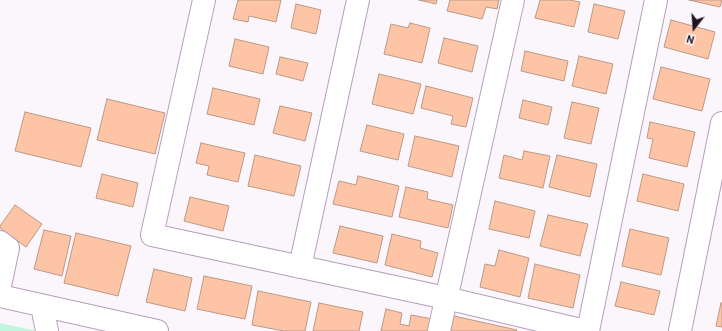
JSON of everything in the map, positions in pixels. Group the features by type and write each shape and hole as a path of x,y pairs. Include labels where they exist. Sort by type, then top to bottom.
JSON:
{"street":[{"path":"204,0 152,235 446,298 586,331 656,0"},
{"path":"300,267 358,0"},
{"path":"439,331 513,0"},
{"path":"680,331 722,123"},
{"path":"0,242 8,248 0,286"},
{"path":"0,296 157,331"},
{"path":"42,306 47,331"}],"green space":[{"path":"0,323 37,331 0,331"}],"building":[{"path":"238,0 281,0 276,22 249,16 248,22 233,19"},
{"path":"419,0 437,0 436,4"},
{"path":"450,0 499,0 497,9 486,7 482,19 447,11"},
{"path":"540,0 570,0 580,2 574,27 535,18"},
{"path":"689,0 722,0 720,7"},
{"path":"296,4 321,10 316,34 291,28"},
{"path":"594,4 625,11 618,39 588,32"},
{"path":"671,20 715,32 708,59 664,47"},
{"path":"410,23 430,28 422,63 384,54 391,24 408,28"},
{"path":"444,38 478,46 472,72 438,63"},
{"path":"235,39 269,47 263,74 229,66"},
{"path":"525,51 568,61 564,81 521,71"},
{"path":"579,56 613,64 606,94 572,86"},
{"path":"280,57 308,63 303,81 276,74"},
{"path":"661,67 710,79 702,111 653,99"},
{"path":"379,74 421,84 413,114 372,104"},
{"path":"426,86 473,98 466,127 451,124 453,116 421,108"},
{"path":"213,88 260,99 254,125 207,114"},
{"path":"107,99 165,113 155,154 97,140"},
{"path":"523,100 552,107 548,125 519,118"},
{"path":"572,102 599,108 591,144 564,138"},
{"path":"280,106 312,113 305,141 273,133"},
{"path":"25,112 91,128 81,167 15,151"},
{"path":"650,122 695,132 687,167 649,158 653,139 647,138"},
{"path":"367,125 404,134 398,160 360,151"},
{"path":"415,136 459,146 452,177 408,166"},
{"path":"201,143 245,153 238,182 207,175 209,166 196,163"},
{"path":"524,151 550,156 543,188 499,178 504,155 522,160"},
{"path":"255,155 301,166 294,196 248,186"},
{"path":"557,155 597,164 590,197 549,187"},
{"path":"102,174 138,183 133,207 96,198"},
{"path":"643,174 684,184 678,211 637,201"},
{"path":"358,176 399,186 392,217 333,204 339,181 356,185"},
{"path":"406,187 428,192 427,199 453,205 448,228 399,217"},
{"path":"190,197 229,206 223,231 184,221"},
{"path":"495,201 535,211 529,238 489,229"},
{"path":"15,205 42,224 26,247 0,228"},
{"path":"548,215 588,224 580,256 540,246"},
{"path":"340,226 383,236 377,263 333,253"},
{"path":"630,229 669,238 661,275 622,266"},
{"path":"44,230 71,236 62,276 34,269"},
{"path":"76,233 131,246 118,296 64,283"},
{"path":"392,234 421,241 420,248 438,253 432,277 385,265"},
{"path":"499,250 529,258 520,297 480,287 485,264 495,266"},
{"path":"535,264 580,275 573,308 528,298"},
{"path":"154,269 192,278 185,311 146,302"},
{"path":"204,276 252,286 245,319 197,309"},
{"path":"621,282 660,291 654,315 615,306"},
{"path":"258,291 311,302 305,331 284,331 252,325"},
{"path":"319,303 363,312 359,331 313,331"},
{"path":"722,303 722,327 716,326"},
{"path":"386,309 402,313 400,324 409,326 411,315 433,319 431,331 381,331"},
{"path":"454,316 517,330 450,331"}]}
